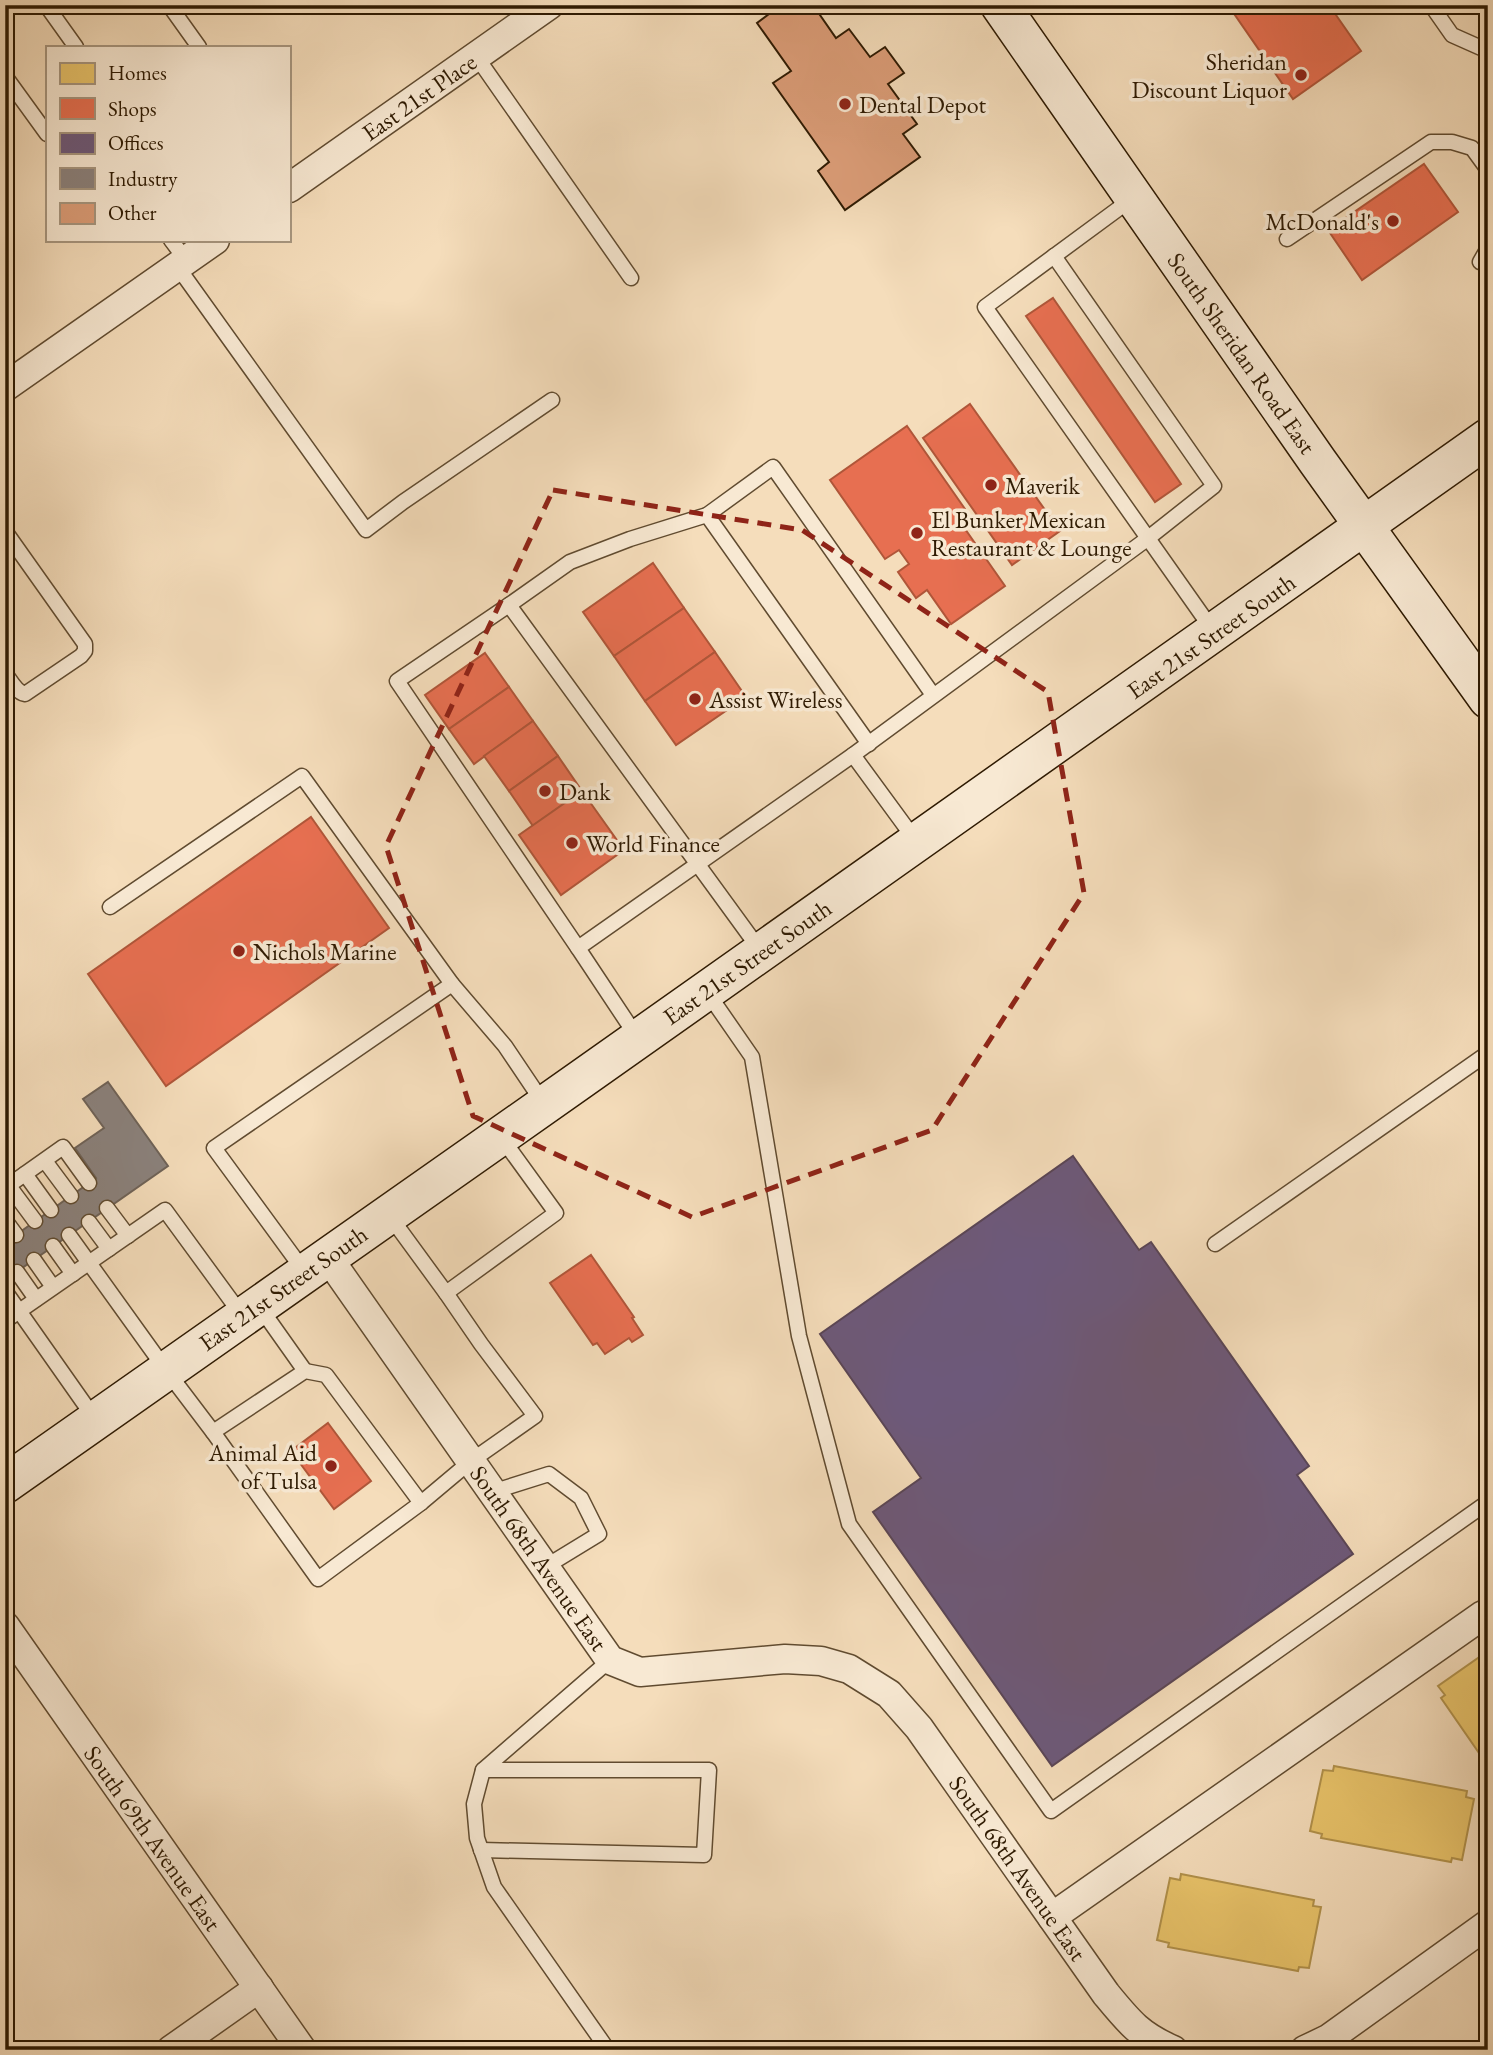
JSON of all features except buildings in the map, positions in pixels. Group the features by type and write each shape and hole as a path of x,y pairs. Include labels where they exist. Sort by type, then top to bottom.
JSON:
{"main road":[{"name":"South Sheridan Road East","path":"1000,5 1318,462 1488,699"},
{"name":"East 21st Street South","path":"6,1483 1488,438"}],"street":[{"name":"East 21st Place","path":"291,181 549,5"},
{"path":"5,387 178,255 210,242"},
{"name":"South 68th Avenue East","path":"316,1264 471,1461 610,1660 640,1671 785,1659 821,1661 849,1669 889,1695 919,1728 1106,1994 1131,2024 1152,2040 1173,2050"},
{"path":"1052,1917 1483,1615 1488,1616"},
{"name":"South 69th Avenue East","path":"5,1626 302,2050"},
{"path":"1305,2050 1328,2039 1488,1924"},
{"path":"171,2050 259,1988"}],"lane":[{"path":"46,5 75,46"},
{"path":"169,5 198,46"},
{"path":"1431,5 1452,35 1488,51"},
{"path":"477,56 631,278"},
{"path":"5,76 46,133"},
{"path":"1287,239 1431,142 1452,142 1472,148 1488,170"},
{"path":"1134,197 985,307 1214,633"},
{"path":"1480,262 1488,248"},
{"path":"178,255 366,530 552,400"},
{"path":"578,948 869,744 1147,539 1214,486 1054,256"},
{"path":"638,1038 397,681 570,562 706,515 773,467 933,695"},
{"path":"706,515 869,744"},
{"path":"5,531 85,644 85,651 81,656 25,694 16,688 5,673"},
{"path":"509,605 761,952"},
{"path":"853,755 917,843"},
{"path":"110,907 302,776 452,984 505,1046 544,1104"},
{"path":"316,1264 215,1147 452,984"},
{"path":"706,991 752,1057 799,1336 849,1524 1051,1811 1488,1502"},
{"path":"1215,1244 1488,1052"},
{"path":"446,1293 556,1213 499,1135"},
{"path":"35,1221 7,1187 25,1174 64,1147 89,1183"},
{"path":"45,1161 71,1196"},
{"path":"25,1174 51,1210"},
{"path":"107,1208 128,1236"},
{"path":"5,1321 165,1210 250,1311 305,1371 326,1375 421,1503"},
{"path":"69,1235 318,1578 421,1503 471,1461 535,1416 389,1213"},
{"path":"5,1220 16,1235"},
{"path":"89,1222 108,1249"},
{"path":"53,1246 73,1273"},
{"path":"34,1260 53,1287"},
{"path":"17,1272 36,1299"},
{"path":"5,1291 96,1420"},
{"path":"214,1432 305,1371"},
{"path":"492,1492 549,1474 581,1498 599,1534 545,1567"},
{"path":"608,2050 494,1887 477,1838 474,1804 483,1770 610,1660"},
{"path":"481,1850 704,1855 709,1770 483,1770"}],"highlighted area":[{"path":"553,490 802,530 1048,692 1084,893 932,1130 692,1217 473,1116 386,846"}],"place":[{"name":"Sheridan Discount Liquor","path":"1301,75"},
{"name":"Dental Depot","path":"845,104"},
{"name":"McDonald's","path":"1393,221"},
{"name":"Maverik","path":"991,485"},
{"name":"El Bunker Mexican Restaurant & Lounge","path":"917,533"},
{"name":"Assist Wireless","path":"695,699"},
{"name":"Dank","path":"545,791"},
{"name":"World Finance","path":"572,843"},
{"name":"Nichols Marine","path":"239,951"},
{"name":"Animal Aid of Tulsa","path":"331,1466"}]}
